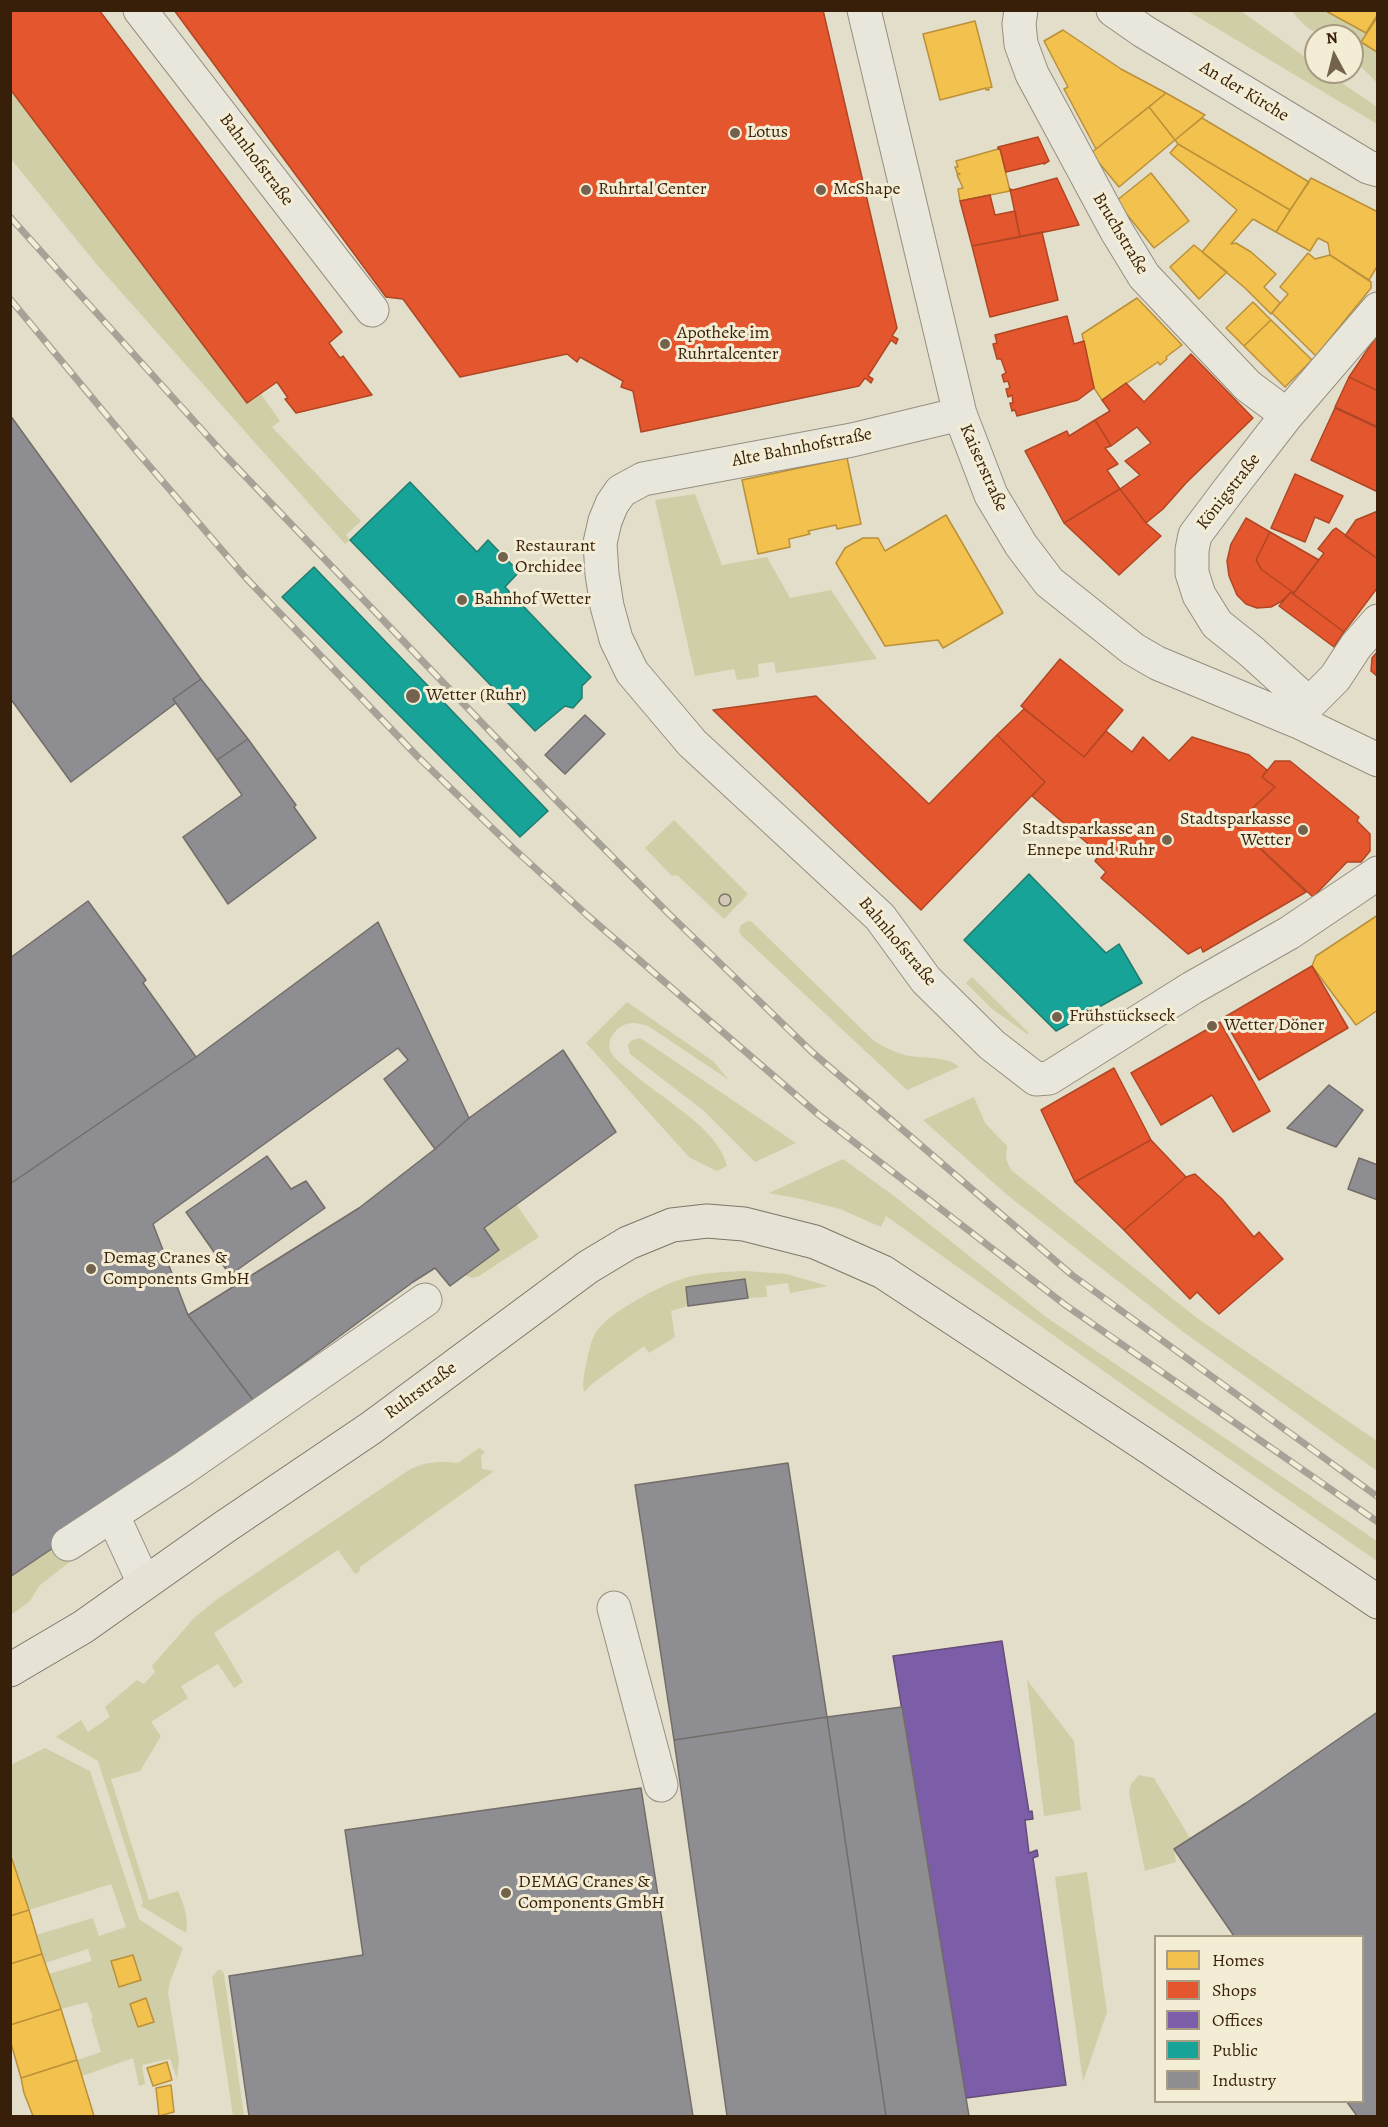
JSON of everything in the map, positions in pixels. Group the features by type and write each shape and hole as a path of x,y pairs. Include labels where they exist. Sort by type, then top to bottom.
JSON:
{"main road":[{"name":"Ruhrstraße","path":"10,1670 83,1627 371,1428 588,1267 628,1243 672,1225 707,1221 744,1224 814,1242 883,1272 1153,1450 1377,1602"}],"street":[{"name":"Bahnhofstraße","path":"140,10 364,299"},
{"name":"Kaiserstraße","path":"864,10 960,414 991,495 1021,545 1049,582 1133,649 1156,663 1304,713 1377,760"},
{"name":"Bruchstraße","path":"1021,10 1019,24 1021,44 1032,74 1116,230 1144,276 1248,386 1287,416"},
{"name":"An der Kirche","path":"1113,10 1171,49 1368,167 1377,170"},
{"name":"Königstraße","path":"1304,713 1252,652 1217,624 1199,595 1192,573 1192,550 1195,535 1287,416 1377,309"},
{"name":"Alte Bahnhofstraße","path":"643,479 852,440 960,414"},
{"name":"Bahnhofstraße","path":"643,479 621,491 612,504 600,543 607,606 616,639 632,672 692,743 880,917 926,980 992,1045 1036,1078 1049,1078 1192,988 1289,933 1377,873"},
{"path":"1304,713 1335,678 1356,646 1377,621"},
{"path":"68,1544 113,1516 425,1300"},
{"path":"113,1516 144,1583"},
{"path":"614,1608 661,1785"}],"shaded area":[{"path":"1188,11 1241,11 1304,56 1304,80"},
{"path":"1292,11 1324,11 1349,24 1304,24"},
{"path":"1364,43 1377,52 1377,83 1364,69"},
{"path":"1310,84 1343,84 1377,107 1377,124"},
{"path":"10,89 247,403 261,394 280,421 272,427 361,521 346,535 350,540 345,544 98,266 11,159"},
{"path":"695,494 722,565 767,557 790,598 831,590 877,659 776,673 774,662 758,664 759,677 737,680 734,669 695,676 655,500"},
{"path":"674,820 748,894 724,919 677,875 672,876 645,848"},
{"path":"748,921 752,922 874,1041 901,1054 940,1059 959,1067 907,1090 741,935 739,931 741,925"},
{"path":"972,977 1029,1033 1027,1034 991,1008 966,983"},
{"path":"627,1002 713,1061 729,1080 648,1026 628,1023 618,1029 611,1038 612,1054 700,1126 712,1138 727,1166 717,1171 690,1158 586,1043"},
{"path":"638,1038 796,1143 755,1162 704,1111 630,1054 628,1045"},
{"path":"974,1097 985,1123 1007,1146 1006,1159 1011,1170 1197,1318 1377,1441 1377,1471 1182,1331 1006,1194 923,1120"},
{"path":"843,1159 894,1196 1046,1317 1377,1541 1377,1561 1150,1404 886,1216 881,1227 840,1209 769,1193"},
{"path":"516,1204 539,1237 479,1276 471,1278 465,1275 499,1250 484,1228"},
{"path":"745,1271 787,1274 828,1286 790,1293 788,1283 766,1286 767,1297 748,1298 745,1279 686,1287 688,1306 671,1311 675,1337 649,1353 644,1346 584,1392 584,1376 592,1341 601,1326 611,1317 636,1300 675,1281 700,1275"},
{"path":"479,1448 485,1452 481,1456 482,1469 494,1471 360,1567 359,1572 355,1574 338,1550 214,1633 243,1682 234,1688 218,1664 181,1686 188,1698 151,1722 161,1736 140,1771 111,1779 149,1900 178,1891 184,1906 186,1933 141,1906 143,1902 98,1761 56,1737 81,1720 88,1732 110,1717 105,1707 137,1680 144,1684 155,1672 152,1666 194,1618 216,1600 409,1470 433,1462 458,1463"},
{"path":"104,1535 39,1586 30,1601 11,1615 11,1577 57,1546"},
{"path":"1027,1680 1074,1741 1081,1810 1044,1816"},
{"path":"45,1748 90,1771 139,1919 183,1948 168,1992 179,2060 177,2079 170,2059 142,2065 145,2084 139,2086 133,2058 82,2076 77,2060 101,2052 91,2018 93,2017 87,2002 61,2009 49,1974 92,1961 88,1949 45,1963 36,1935 93,1918 99,1936 126,1927 111,1884 29,1910 11,1852 11,1765"},
{"path":"1139,1775 1154,1778 1190,1838 1174,1849 1176,1862 1145,1871 1129,1793 1131,1784"},
{"path":"1087,1872 1107,2012 1083,2082 1055,1877"},
{"path":"218,1970 222,1970 224,1974 244,2116 233,2116 212,1977"}],"building: Homes":[{"path":"1324,10 1378,10 1378,14 1366,33 1364,24 1350,24"},
{"path":"1378,16 1377,52 1364,44 1364,37"},
{"path":"975,21 992,87 988,88 989,90 986,88 940,100 923,34"},
{"path":"1063,30 1121,69 1166,93 1096,149 1064,89 1068,87 1044,41"},
{"path":"1166,93 1205,115 1175,140 1149,107"},
{"path":"1149,107 1175,140 1119,187 1091,153"},
{"path":"1202,118 1309,182 1290,210 1178,144 1175,140"},
{"path":"1178,144 1290,210 1276,232 1253,219 1231,244 1236,243 1251,252 1276,274 1264,287 1280,303 1271,314 1245,288 1202,252 1237,210 1170,153"},
{"path":"1000,149 1010,191 960,201 958,189 963,188 957,175 960,174 957,173 955,167 958,167 956,161"},
{"path":"1151,173 1189,221 1154,248 1116,201"},
{"path":"1311,178 1378,212 1378,265 1369,280 1330,255 1328,243 1318,238 1310,251 1276,232"},
{"path":"1194,245 1227,272 1199,299 1170,267"},
{"path":"1308,253 1315,259 1330,255 1371,282 1371,288 1316,356 1272,313 1288,294 1280,287"},
{"path":"1137,298 1182,345 1166,357 1167,359 1160,365 1158,362 1102,400 1094,388 1082,334"},
{"path":"1253,302 1271,320 1244,346 1226,328"},
{"path":"1271,320 1312,360 1285,387 1244,346"},
{"path":"847,458 861,524 837,529 836,525 808,531 810,534 789,539 790,547 758,554 742,480"},
{"path":"946,515 1003,613 943,648 938,640 885,646 836,563 845,548 863,538 878,538 885,551"},
{"path":"1378,915 1378,1010 1356,1025 1312,966 1316,956"},
{"path":"10,1853 29,1910 10,1916"},
{"path":"29,1910 42,1954 10,1964 10,1916"},
{"path":"42,1954 61,2009 10,2025 10,1964"},
{"path":"133,1955 141,1980 119,1987 111,1961"},
{"path":"146,1998 154,2022 138,2027 130,2004"},
{"path":"61,2009 77,2060 21,2078 10,2040 10,2025"},
{"path":"77,2060 94,2116 33,2116 21,2078"},
{"path":"167,2062 172,2080 153,2086 147,2068"},
{"path":"171,2085 174,2112 159,2116 156,2088"}],"building: Shops":[{"path":"10,10 99,10 342,332 329,343 340,358 343,356 372,395 296,413 285,399 288,398 277,382 247,403 10,89"},
{"name":"Ruhrtal Center","path":"174,10 823,10 897,328 892,336 898,339 896,344 891,340 868,376 873,379 871,383 865,378 859,386 641,432 633,391 621,387 623,381 580,357 577,362 567,354 460,377 403,299 386,297"},
{"path":"1038,137 1049,161 1006,172 998,147"},
{"path":"1057,178 1079,225 1020,237 1010,189"},
{"path":"990,195 995,215 1015,211 1020,237 972,246 960,201"},
{"path":"1042,232 1058,300 990,317 972,246"},
{"path":"1067,316 1074,344 1084,341 1094,388 1078,400 1017,416 1015,410 1012,411 1010,403 1013,403 1012,395 1008,397 1006,389 1010,388 1008,381 1004,382 1002,375 1006,373 1004,367 1001,359 997,359 993,344 997,343 995,335"},
{"path":"1378,334 1378,391 1349,377"},
{"path":"1191,354 1253,418 1186,483 1163,509 1146,523 1120,489 1140,475 1125,461 1151,443 1137,427 1111,446 1095,420 1110,411 1102,400 1126,383 1144,402"},
{"path":"1349,377 1378,391 1378,427 1335,407"},
{"path":"1335,408 1378,428 1378,492 1311,460"},
{"path":"1095,420 1111,446 1105,448 1118,464 1107,470 1120,489 1064,523 1025,451 1067,431 1069,436"},
{"path":"1295,474 1343,496 1329,523 1315,517 1305,542 1271,528"},
{"path":"1120,489 1146,523 1161,536 1119,575 1064,523"},
{"path":"1378,511 1378,559 1345,536 1356,520"},
{"path":"1246,518 1270,532 1256,560 1262,570 1294,593 1291,592 1271,607 1257,608 1246,604 1237,595 1229,576 1227,561 1231,544"},
{"path":"1336,528 1378,559 1378,587 1344,632 1293,594 1324,553 1318,549"},
{"path":"1270,532 1319,560 1294,593 1262,570 1256,560"},
{"path":"1291,592 1344,632 1334,647 1279,606"},
{"path":"1378,651 1378,677 1371,671 1372,658"},
{"path":"1060,659 1123,710 1084,757 1021,706"},
{"path":"816,696 929,804 997,735 1045,782 921,910 713,710"},
{"name":"Stadtsparkasse an Ennepe und Ruhr","path":"1024,709 1084,757 1106,731 1132,752 1143,737 1169,761 1192,737 1249,755 1267,770 1262,777 1275,787 1235,825 1306,892 1203,952 1201,947 1188,954 1101,878 1106,872 1095,861 1100,854 1032,796 1045,782 997,735"},
{"name":"Stadtsparkasse Wetter","path":"1275,761 1290,761 1359,817 1357,821 1370,834 1370,851 1361,862 1347,862 1313,897 1235,825 1275,787 1262,777"},
{"path":"1312,966 1348,1028 1259,1080 1223,1018"},
{"path":"1220,1022 1270,1111 1233,1132 1212,1095 1161,1125 1131,1073"},
{"path":"1114,1068 1151,1140 1075,1182 1041,1110"},
{"path":"1151,1140 1186,1177 1124,1230 1075,1182"},
{"path":"1195,1174 1222,1199 1254,1237 1259,1232 1283,1259 1219,1314 1197,1292 1190,1299 1124,1230 1186,1177"}],"building: Offices":[{"path":"1002,1641 1029,1812 1032,1811 1033,1819 1025,1820 1029,1853 1037,1850 1038,1856 1033,1858 1066,2085 966,2098 893,1656"}],"building: Public":[{"name":"Bahnhof Wetter","path":"410,482 477,552 488,540 519,572 505,587 591,677 582,686 582,698 573,708 565,706 535,731 350,540"},
{"path":"314,567 548,811 520,837 282,597"},
{"path":"1029,874 1106,953 1119,944 1142,983 1056,1031 964,940"}],"building: Industry":[{"path":"10,415 201,679 173,699 176,703 71,782 10,698"},
{"path":"201,679 248,739 217,760 173,699"},
{"path":"585,715 605,734 565,774 545,755"},
{"path":"248,739 296,805 294,807 316,838 228,904 183,837 242,795 217,760"},
{"path":"88,901 146,980 143,983 196,1057 10,1184 10,958"},
{"name":"Demag Cranes & Components GmbH","path":"378,922 469,1118 435,1149 384,1079 408,1060 398,1048 153,1224 188,1315 253,1400 257,1411 10,1577 10,1184 196,1057"},
{"name":"DEMAG Cranes & Components GmbH","path":"563,1050 616,1132 484,1228 499,1250 450,1286 435,1268 253,1400 188,1315 359,1208 435,1149 469,1118"},
{"path":"1329,1085 1363,1110 1336,1147 1287,1128"},
{"path":"267,1156 291,1189 306,1181 325,1208 230,1275 186,1212"},
{"path":"1359,1158 1378,1165 1378,1200 1348,1189"},
{"path":"745,1279 748,1298 688,1306 686,1287"},
{"path":"788,1463 827,1717 674,1740 635,1485"},
{"path":"902,1707 969,2116 886,2116 827,1717"},
{"path":"1376,1713 1378,1716 1378,2116 1357,2116 1348,2103 1364,2103 1364,1935 1233,1935 1174,1849 1246,1803"},
{"path":"827,1717 886,2116 727,2116 674,1740"},
{"name":"DEMAG Cranes & Components GmbH","path":"641,1788 693,2116 249,2116 229,1976 363,1955 345,1830"}],"building: Other":[{"path":"727,894 731,900 727,906 723,906 719,898"}],"railway":[{"path":"10,217 222,452 337,572 557,801 668,913 812,1052 1072,1275 1378,1497"},
{"path":"10,299 246,578 418,757 587,915 819,1115 1064,1304 1378,1522"}],"place":[{"name":"Lotus","path":"735,133"},
{"name":"Ruhrtal Center","path":"586,190"},
{"name":"McShape","path":"821,190"},
{"name":"Apotheke im Ruhrtalcenter","path":"665,344"},
{"name":"Restaurant Orchidee","path":"503,557"},
{"name":"Bahnhof Wetter","path":"462,600"},
{"name":"Wetter (Ruhr)","path":"413,696"},
{"name":"Stadtsparkasse Wetter","path":"1303,830"},
{"name":"Stadtsparkasse an Ennepe und Ruhr","path":"1167,840"},
{"name":"Frühstückseck","path":"1057,1017"},
{"name":"Wetter Döner","path":"1212,1026"},
{"name":"Demag Cranes & Components GmbH","path":"91,1269"},
{"name":"DEMAG Cranes & Components GmbH","path":"506,1893"}]}
